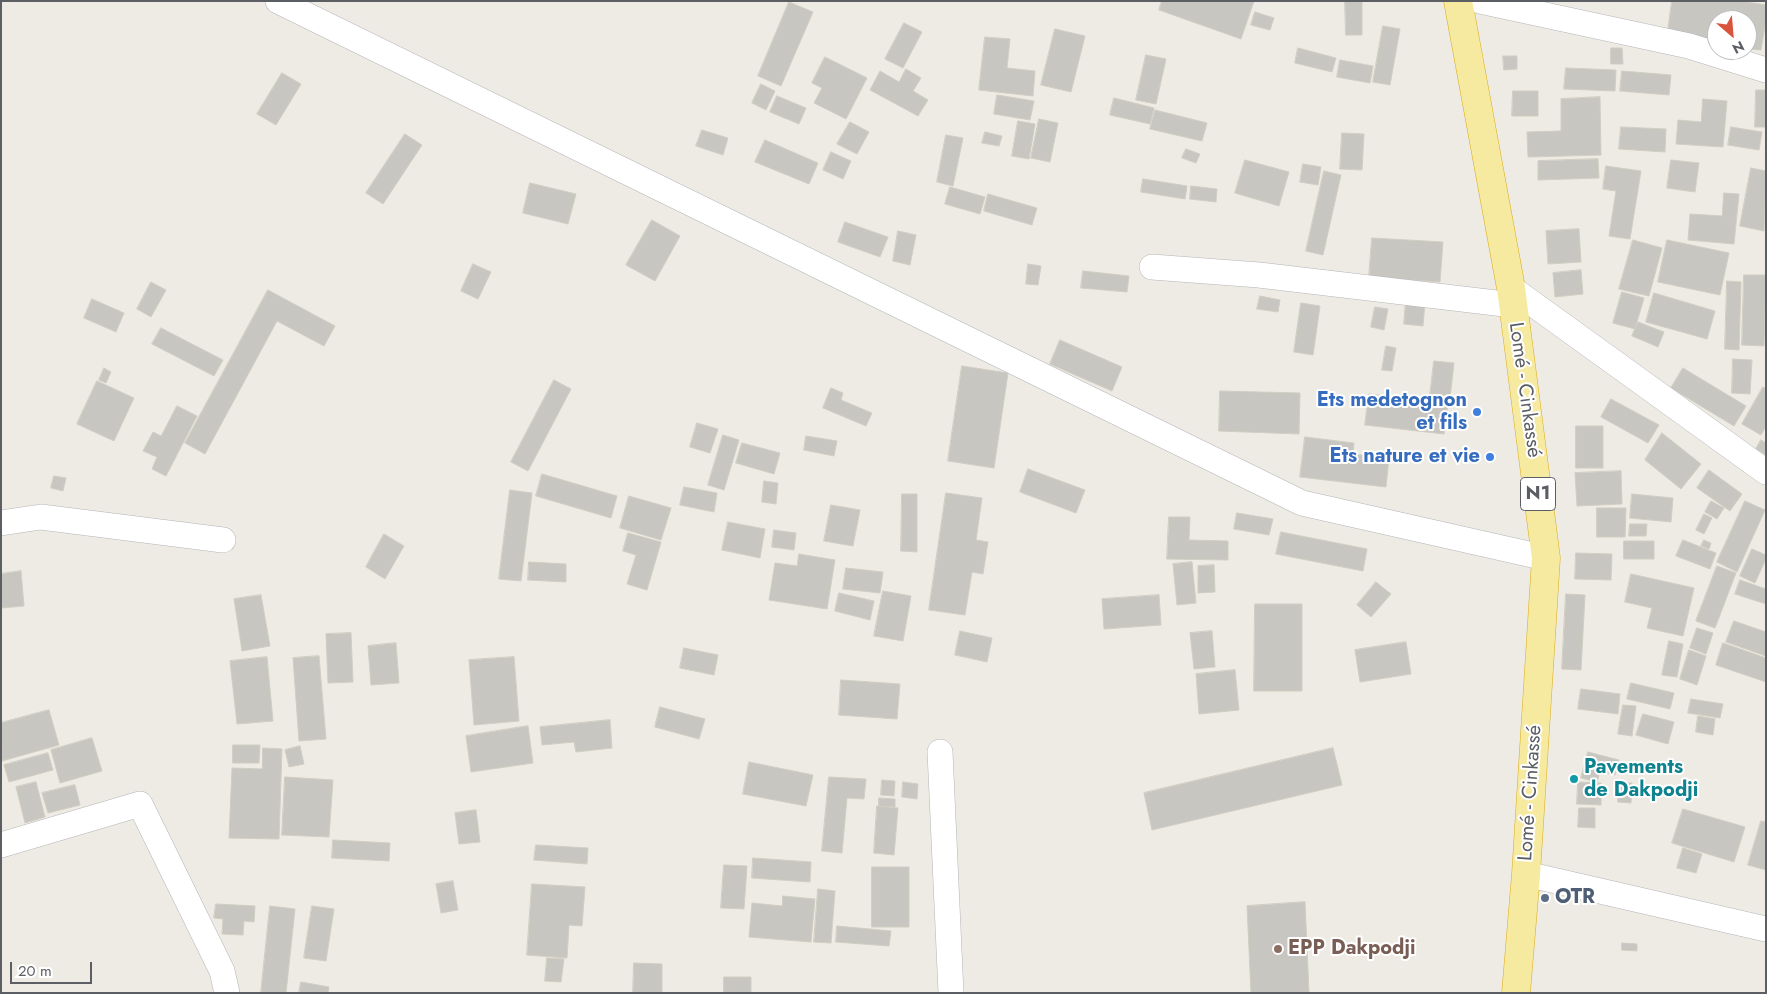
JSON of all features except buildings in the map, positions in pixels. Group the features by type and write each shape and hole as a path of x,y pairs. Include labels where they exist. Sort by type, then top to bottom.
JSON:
{"highway":[{"name":"Lomé - Cinkassé","path":"1458,1 1512,296 1546,558 1526,874 1516,993"}],"street":[{"path":"278,1 1302,503 1546,558"},
{"path":"1480,1 1689,46 1766,70"},
{"path":"1152,267 1512,296 1766,472"},
{"path":"1,523 41,517 223,540"},
{"path":"940,752 951,993"},
{"path":"1,845 140,804 222,971 226,993"},
{"path":"1526,874 1766,930"}],"place":[{"name":"Ets medetognon et fils","path":"1477,412"},
{"name":"Ets nature et vie","path":"1490,457"},
{"name":"Pavements de Dakpodji","path":"1574,779"},
{"name":"OTR","path":"1545,898"},
{"name":"EPP Dakpodji","path":"1278,949"}]}
